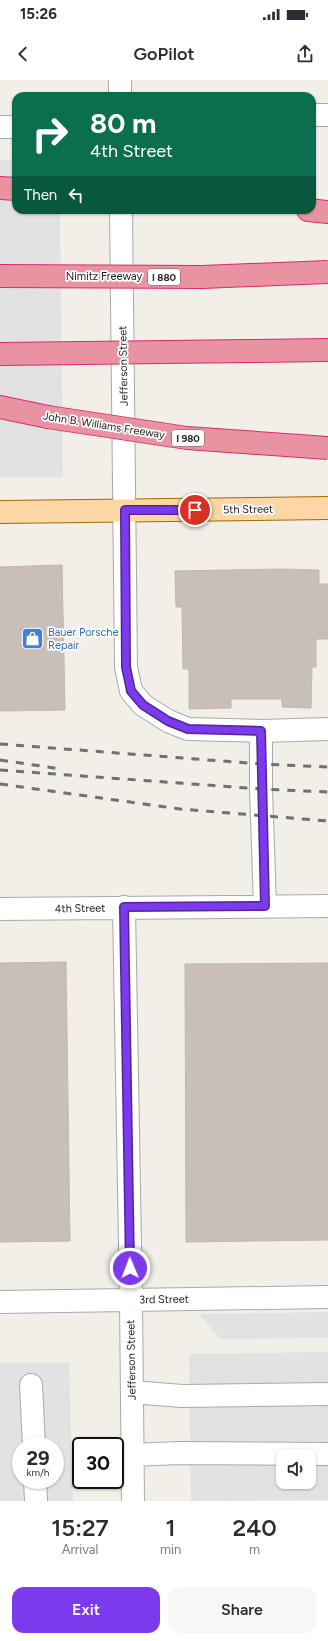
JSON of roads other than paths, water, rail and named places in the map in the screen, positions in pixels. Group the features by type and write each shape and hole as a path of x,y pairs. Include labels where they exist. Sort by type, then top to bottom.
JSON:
{"highway":[{"path":"0,188 12,189"},
{"path":"316,211 328,212"},
{"name":"Nimitz Freeway","path":"0,276 202,277 328,272"},
{"path":"0,354 328,350"},
{"name":"John B. Williams Freeway","path":"0,407 94,425 187,438 328,448"}],"main road":[{"name":"5th Street","path":"0,512 328,508"}],"street":[{"path":"120,80 120,92"},
{"path":"316,115 328,115"},
{"path":"0,127 12,127"},
{"name":"Jefferson Street","path":"121,214 126,667 131,691 143,705 168,721 188,729 261,731 328,729"},
{"path":"261,731 265,906"},
{"name":"4th Street","path":"0,909 328,906"},
{"name":"Jefferson Street","path":"124,907 133,1501"},
{"name":"3rd Street","path":"0,1302 328,1297"},
{"path":"31,1384 34,1437"},
{"path":"132,1392 182,1396 328,1394"},
{"path":"132,1455 180,1453 328,1454"},
{"path":"35,1489 36,1501"}],"railway":[{"path":"0,744 261,764 328,767"},
{"path":"0,760 61,769"},
{"path":"0,770 261,789 328,792"},
{"path":"0,784 180,809 328,821"}],"place":[{"name":"Bauer Porsche Repair","path":"32,638"}]}
